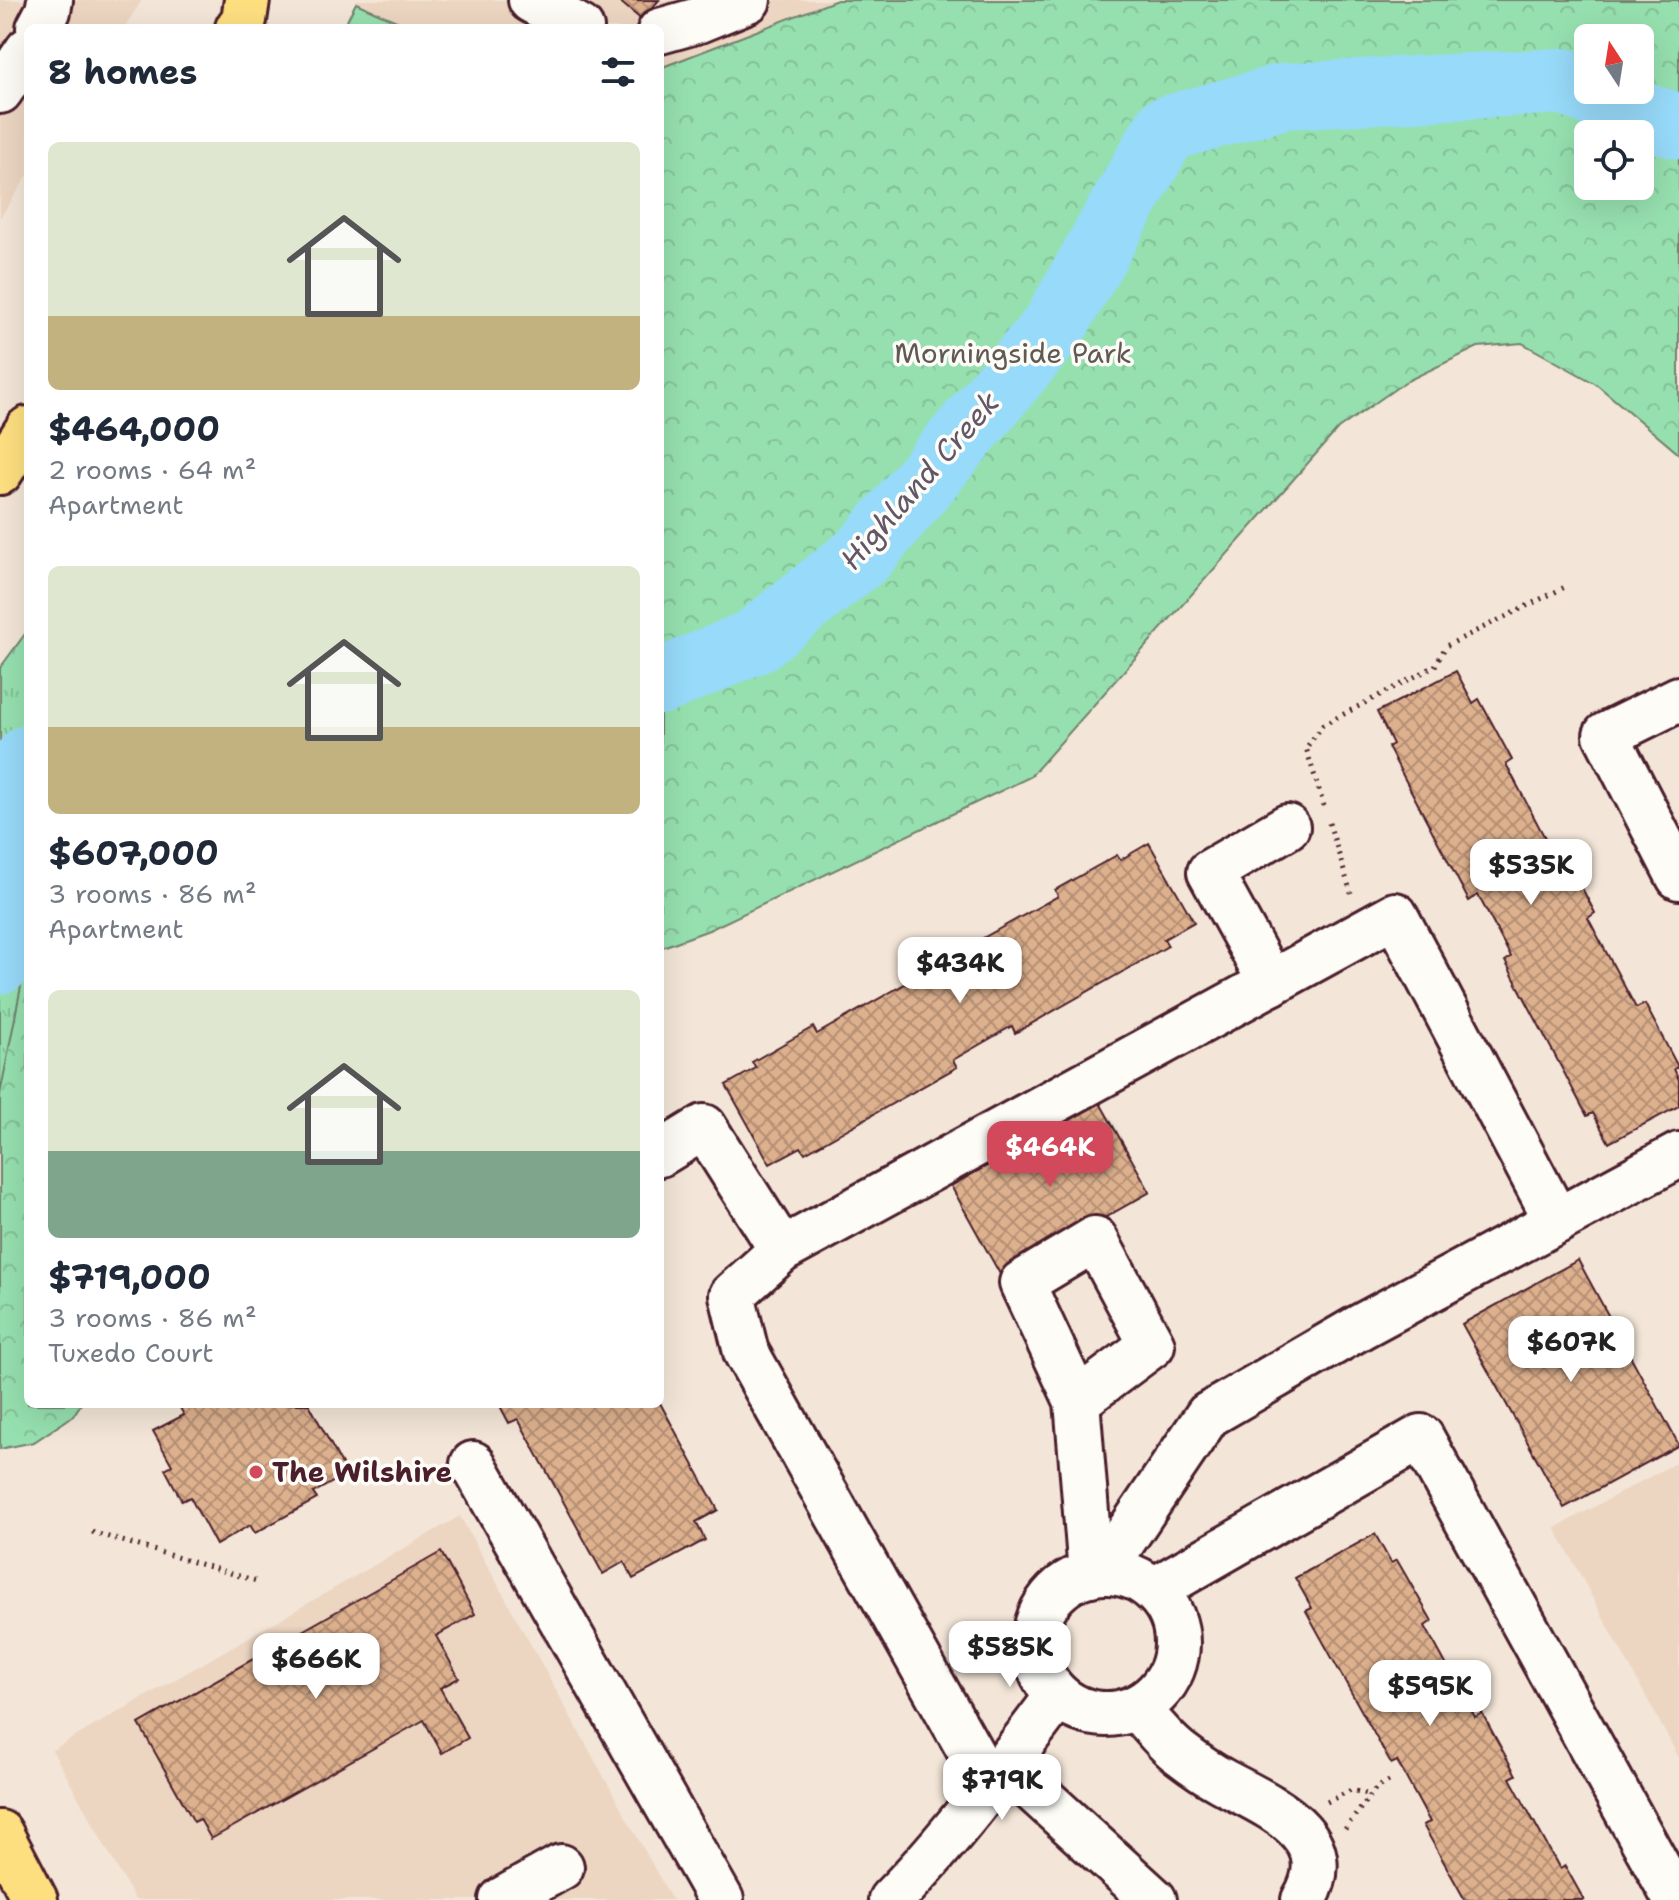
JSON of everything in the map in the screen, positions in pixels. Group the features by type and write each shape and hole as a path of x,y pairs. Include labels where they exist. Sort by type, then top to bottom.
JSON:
{"main road":[{"path":"224,0 224,24"},
{"path":"241,24 247,0"},
{"path":"0,472 24,435"},
{"path":"0,1833 35,1900"}],"street":[{"path":"41,24 50,0"},
{"path":"531,0 574,24"},
{"path":"664,30 699,20 748,0"},
{"path":"0,91 24,53"},
{"path":"1679,699 1606,735 1679,877"},
{"path":"1271,983 1210,872 1313,819"},
{"path":"1154,1900 997,1775 746,1352 732,1295 782,1250 1395,915 1557,1221"},
{"path":"664,1152 704,1127 782,1250"},
{"path":"1096,1573 1208,1415 1360,1327 1679,1155"},
{"path":"1077,1401 1096,1573"},
{"path":"1154,1590 1421,1437 1676,1900"},
{"path":"473,1464 721,1900"},
{"path":"1096,1573 1130,1575 1154,1590 1171,1612 1178,1640 1174,1667 1159,1691 1137,1708 1109,1715 1081,1711 1057,1697 1041,1674 1034,1647 1038,1619 1052,1595 1075,1578 1096,1573"},
{"path":"891,1900 915,1876 1057,1697"},
{"path":"1137,1708 1177,1751 1220,1780 1269,1804 1289,1818 1305,1836 1315,1872 1304,1900"},
{"path":"502,1900 561,1867"}],"path":[{"path":"1361,933 1352,896 1313,819 1306,748 1323,725 1435,666 1446,646 1565,587"},
{"path":"92,1532 260,1582"},
{"path":"1344,1830 1376,1788 1391,1780"},
{"path":"1324,1803 1351,1790 1371,1795"}],"shaded area":[{"path":"0,0 142,0 127,24 24,24 24,181 0,218"},
{"path":"356,0 891,0 664,75 664,24 403,24 356,3"},
{"path":"1679,1461 1679,1758 1555,1528"},
{"path":"460,1516 672,1900 135,1900 52,1750"}],"green space":[{"name":"Morningside Park","path":"837,0 1679,0 1679,454 1596,384 1522,343 1478,347 1405,382 1338,429 1030,777 709,930 664,947 664,66"},
{"path":"356,3 403,24 345,24"},
{"path":"24,635 24,1365 0,1379 0,668"},
{"path":"24,971 24,1408 78,1408 73,1416 34,1442 0,1449 0,1095"}],"building":[{"path":"618,0 659,0 642,20"},
{"path":"1456,671 1473,703 1479,699 1512,760 1506,764 1554,855 1562,850 1595,913 1588,918 1636,1008 1645,1004 1678,1067 1674,1069 1679,1080 1679,1106 1609,1143 1593,1113 1587,1116 1505,961 1511,957 1478,895 1469,901 1388,747 1393,744 1377,712"},
{"path":"1149,843 1194,922 1164,939 1168,946 1015,1033 1012,1026 953,1060 957,1067 805,1153 801,1147 770,1164 726,1085 756,1068 752,1062 813,1027 817,1034 908,982 905,976 964,942 967,947 1058,896 1055,890 1117,855 1120,860"},
{"path":"1100,1103 1150,1192 1001,1276 951,1186"},
{"path":"1578,1260 1679,1445 1564,1508 1462,1324"},
{"name":"The Wilshire","path":"180,1408 311,1408 347,1474 313,1493 317,1499 255,1533 250,1525 216,1545 190,1497 182,1501 165,1469 172,1465 153,1431 184,1415"},
{"path":"501,1408 663,1408 718,1510 696,1522 705,1540 633,1579 624,1562 603,1574 518,1419 509,1423"},
{"path":"1375,1534 1391,1563 1397,1560 1432,1621 1425,1626 1475,1717 1482,1713 1516,1775 1510,1778 1560,1869 1565,1866 1584,1900 1465,1900 1423,1825 1430,1822 1397,1761 1391,1764 1306,1611 1312,1608 1295,1578"},
{"path":"441,1552 475,1614 436,1636 459,1678 440,1688 468,1738 442,1753 424,1720 211,1839 200,1819 194,1822 139,1724"}],"waterway":[{"name":"Highland Creek","path":"664,680 755,641 864,554 1055,325 1166,129 1284,96 1563,81 1647,117 1679,126"},
{"name":"Highland Creek","path":"0,961 10,944 2,805 24,765"}],"place":[{"name":"The Wilshire","path":"256,1472"}]}
